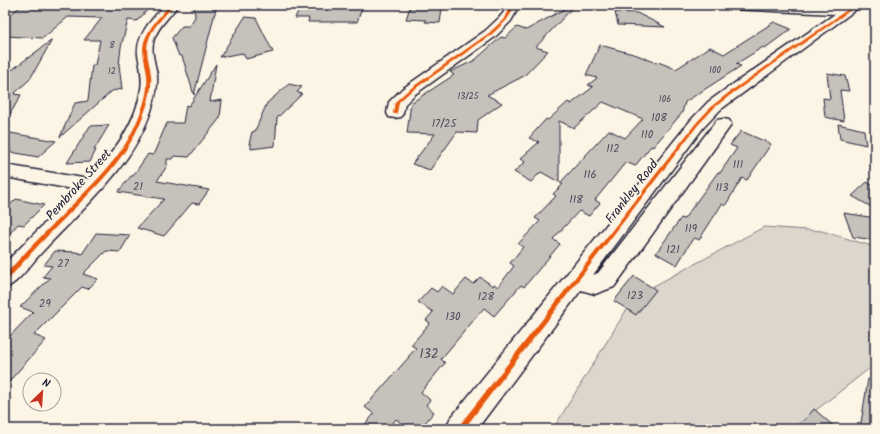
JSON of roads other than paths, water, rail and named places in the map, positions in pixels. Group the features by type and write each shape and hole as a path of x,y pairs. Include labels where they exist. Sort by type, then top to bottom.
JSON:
{"street":[{"name":"Pembroke Street","path":"5,279 111,166 134,131 149,89 149,76 145,46 147,39 159,19 172,5"},
{"path":"395,113 397,102 408,92 490,34 504,21 510,12 510,5"},
{"path":"730,5 838,10 851,9"},
{"name":"Frankley Road","path":"460,429 698,124 714,106 851,9"},
{"path":"577,278 589,285 599,286 606,280 723,124"},
{"path":"5,171 93,186"}]}
